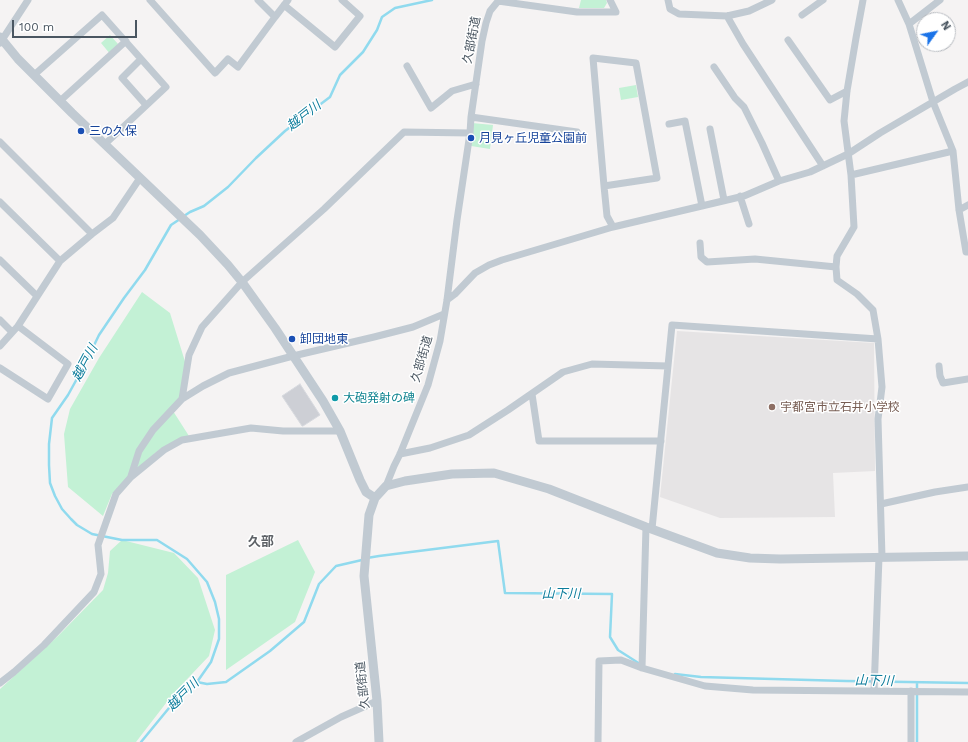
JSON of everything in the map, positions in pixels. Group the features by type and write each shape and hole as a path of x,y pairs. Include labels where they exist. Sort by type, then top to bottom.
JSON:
{"street":[{"path":"18,0 23,7"},
{"path":"28,0 1,40 60,101 191,227 228,265 242,282 275,328 319,395 340,432 366,492 375,498"},
{"path":"150,0 215,73 228,59 238,67 286,2 335,47 360,16 342,0"},
{"path":"258,0 275,17"},
{"path":"499,1 577,12 616,12 610,0"},
{"path":"668,0 670,9 679,14 727,16 748,10 772,0"},
{"path":"802,15 823,0"},
{"path":"863,0 847,91 844,121 851,175 854,227 837,256 836,268 837,280 857,294 874,310 878,339 882,387 878,419 881,557 874,691"},
{"path":"898,0 909,24 933,102 952,151 959,210 967,254"},
{"path":"909,24 940,0"},
{"name":"久部街道","path":"379,742 377,701 364,576 370,515 375,498 386,486 428,385 440,341 447,300 482,41 490,11 499,1"},
{"path":"34,75 102,15 166,86 104,144"},
{"path":"727,16 742,44 823,166"},
{"path":"788,40 830,100 847,91"},
{"path":"60,101 126,41"},
{"path":"604,186 657,178 636,64 593,58 604,186 607,216 613,227"},
{"path":"142,59 122,78 146,105"},
{"path":"407,66 431,108 452,90 476,84"},
{"path":"714,67 735,98 744,107 779,181"},
{"path":"447,300 475,274 489,265 502,260 613,227 740,196 779,181 810,172 848,154 880,133 968,82"},
{"path":"471,117 577,132"},
{"path":"668,124 685,121 702,206"},
{"path":"710,129 724,200"},
{"path":"182,399 189,355 202,327 242,282 324,208 404,132 470,132"},
{"path":"0,142 92,234"},
{"path":"851,175 952,151"},
{"path":"0,346 18,326 60,261 113,218 140,178"},
{"path":"740,196 749,224"},
{"path":"0,202 60,261"},
{"path":"959,210 968,205"},
{"path":"700,243 701,257 707,262 755,259 836,268"},
{"path":"0,260 37,296"},
{"path":"131,477 139,451 153,430 182,399 203,386 230,373 413,327 444,314"},
{"path":"0,320 12,332"},
{"path":"642,668 649,528 661,442 672,325 878,339"},
{"path":"0,368 48,399 68,364 18,326"},
{"path":"400,454 430,448 469,435 563,372 592,364 668,366"},
{"path":"939,366 940,376 943,383 968,379"},
{"path":"532,394 539,441 661,442"},
{"path":"0,683 44,645 94,592 101,574 98,545 116,494 131,477 164,450 182,440 250,428 283,431 340,432"},
{"path":"386,486 405,481 452,474 494,473 549,489 717,553 750,558 780,559 968,556"},
{"path":"881,504 935,492 968,487"},
{"path":"598,742 599,661 621,660 642,668 705,686 753,690 968,692"},
{"path":"911,691 911,742"},
{"path":"296,742 342,717 377,701"}],"shaded area":[{"name":"宇都宮市立石井小学校","path":"677,331 874,343 875,471 833,473 835,517 720,518 660,497"}],"green space":[{"path":"581,0 606,0 607,3 604,8 579,8"},
{"path":"110,35 118,44 111,55 101,43"},
{"path":"636,85 638,97 621,100 619,88"},
{"path":"472,123 493,125 490,149 471,146"},
{"path":"142,292 170,313 187,368 179,399 173,411 189,436 160,449 131,474 112,494 103,516 68,487 64,434 70,409 99,358"},
{"path":"122,540 174,553 198,578 215,630 209,656 173,694 136,742 0,742 0,689 58,636 103,590 108,573 110,551"},
{"path":"298,540 315,572 295,622 226,670 226,575"}],"building":[{"path":"300,384 320,415 303,426 282,396"}],"waterway":[{"name":"越戸川","path":"184,216 204,206 228,187 285,131 330,97 340,75 363,52 377,30 382,17 395,8 432,0"},
{"name":"越戸川","path":"141,742 169,708 197,682 211,662 219,639 219,619 215,602 207,582 187,559 157,540 122,540 92,534 77,525 62,509 50,483 49,444 52,418 68,395 99,335 145,270 171,225 180,219"},
{"name":"山下川","path":"367,558 498,541 505,593 612,594 610,637 618,650 640,664"},
{"name":"山下川","path":"197,682 207,684 226,682 270,651 304,622 319,584 336,566 362,560"},
{"name":"山下川","path":"675,674 701,677 968,683"},
{"path":"917,683 917,742"}],"place":[{"name":"三の久保","path":"81,131"},
{"name":"月見ヶ丘児童公園前","path":"471,138"},
{"name":"卸団地東","path":"292,339"},
{"name":"大砲発射の碑","path":"335,398"},
{"name":"宇都宮市立石井小学校","path":"772,407"}],"district":[{"name":"久部","path":"261,542"}]}
